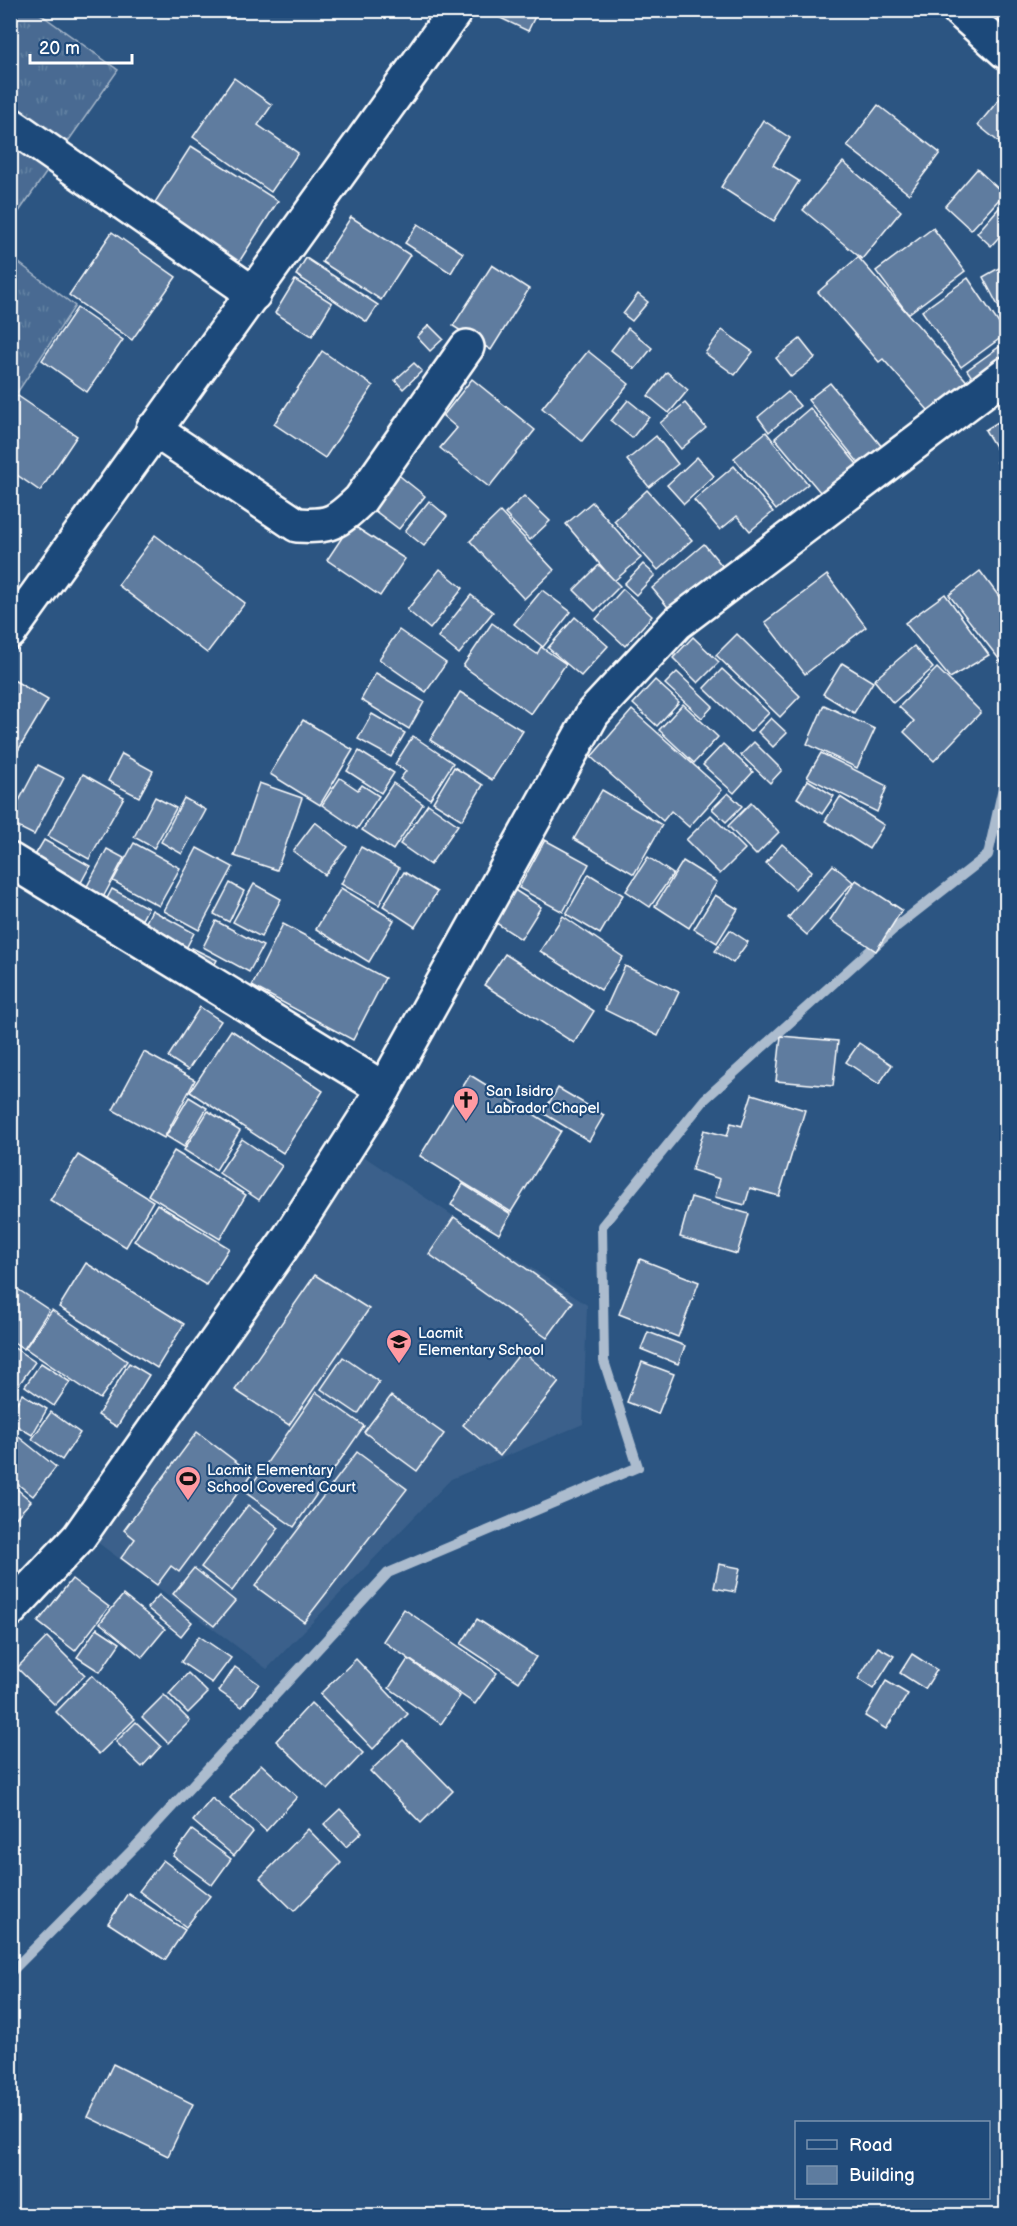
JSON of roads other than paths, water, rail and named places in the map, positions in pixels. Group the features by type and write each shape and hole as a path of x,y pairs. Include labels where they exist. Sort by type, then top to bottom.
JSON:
{"street":[{"path":"10,632 153,429 254,294 456,10"},
{"path":"959,10 1006,52"},
{"path":"10,124 254,294"},
{"path":"153,429 297,525 323,526 342,517 360,500 467,347"},
{"path":"10,1610 79,1537 290,1236 384,1089 593,713 677,623 1006,374"},
{"path":"10,860 384,1089"}],"waterway":[{"path":"10,1973 135,1847 388,1573 638,1467 604,1361 602,1226 705,1099 896,927 988,855 1006,774"}],"place":[{"name":"San Isidro Labrador Chapel","path":"466,1123"},
{"name":"Lacmit Elementary School","path":"399,1365"},
{"name":"Lacmit Elementary School Covered Court","path":"188,1502"}]}
